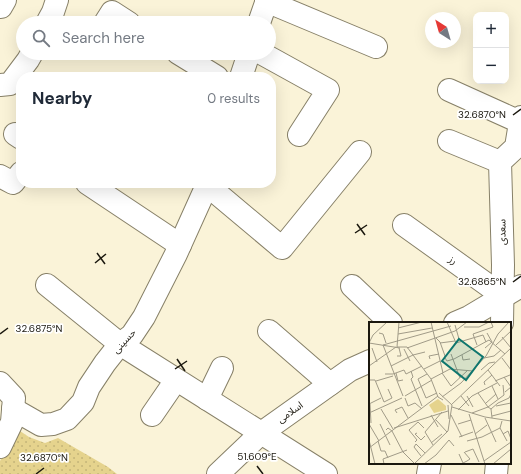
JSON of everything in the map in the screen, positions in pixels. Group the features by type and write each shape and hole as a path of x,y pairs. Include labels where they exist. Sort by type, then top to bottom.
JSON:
{"street":[{"path":"51,16 57,0"},
{"path":"261,16 266,1 376,47"},
{"path":"109,16 112,12 118,16"},
{"path":"19,72 28,60"},
{"path":"189,60 209,72"},
{"path":"243,72 247,60"},
{"path":"274,60 328,90 299,135"},
{"path":"0,85 10,84 16,76"},
{"path":"449,90 521,120 518,151 500,162 449,141"},
{"path":"212,188 282,248 360,152"},
{"name":"سعدی","path":"500,162 512,291 502,322"},
{"path":"0,176 13,183 16,179"},
{"path":"95,188 180,245"},
{"name":"حسینی","path":"13,409 41,424 54,424 67,419 83,402 105,363 120,344 132,335 144,317 180,245 205,188"},
{"name":"رز","path":"404,225 512,291"},
{"path":"47,285 120,344 260,434 326,474"},
{"path":"352,286 390,322"},
{"path":"457,322 469,317 512,291"},
{"path":"269,331 330,384"},
{"name":"اسلامی","path":"218,474 260,434 350,370 369,361"},
{"path":"207,400 222,368"},
{"path":"152,415 176,380"},
{"path":"0,383 14,398 12,422 0,447"},
{"path":"428,474 430,464"},
{"path":"496,474 497,464"}],"shaded area":[{"path":"17,429 29,437 45,443 58,438 108,467 117,474 0,474 0,461"}]}
